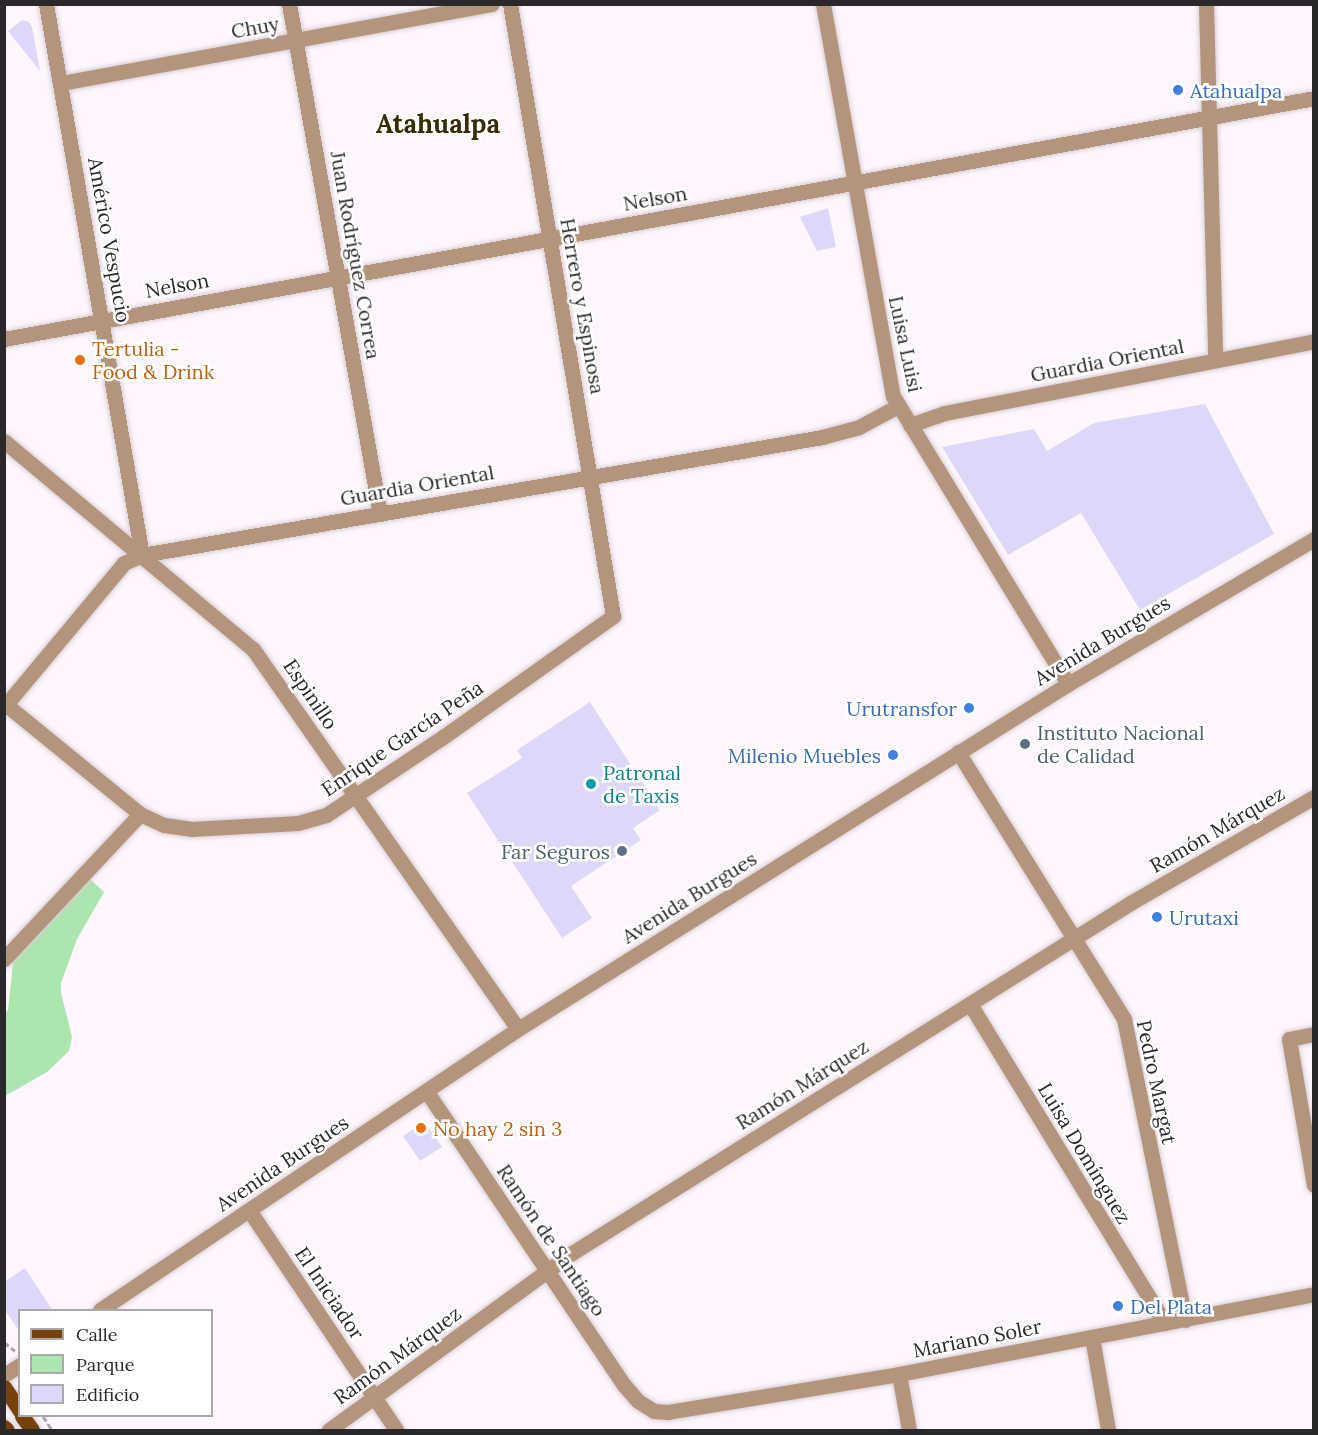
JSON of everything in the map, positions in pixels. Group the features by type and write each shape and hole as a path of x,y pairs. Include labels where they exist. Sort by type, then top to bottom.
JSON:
{"main road":[{"path":"4,1387 18,1408"},
{"path":"23,1417 32,1431"}],"street":[{"name":"Américo Vespucio","path":"46,4 142,555"},
{"name":"Juan Rodríguez Correa","path":"289,4 380,514"},
{"name":"Chuy","path":"61,83 296,42 492,4"},
{"name":"Herrero y Espinosa","path":"510,4 612,615"},
{"name":"Luisa Luisi","path":"823,4 890,387 898,406 1068,684"},
{"path":"1206,4 1215,359"},
{"name":"Nelson","path":"4,339 1314,98"},
{"name":"Guardia Oriental","path":"910,425 945,413 1314,341"},
{"name":"Guardia Oriental","path":"5,705 124,563 142,555 822,437 859,427 898,406"},
{"name":"Espinillo","path":"4,441 253,649 518,1029"},
{"name":"Avenida Burgues","path":"103,1309 518,1029 1068,684 1314,538"},
{"name":"Enrique García Peña","path":"5,705 140,814 164,825 191,829 298,823 326,814 354,796 612,615"},
{"name":"Pedro Margat","path":"958,752 1124,1018 1185,1320"},
{"name":"Ramón Márquez","path":"329,1431 547,1271 1074,938 1189,868 1314,797"},
{"path":"4,959 140,814"},
{"name":"Luisa Domínguez","path":"970,1004 1165,1323"},
{"path":"1314,1034 1289,1039 1314,1185"},
{"name":"Ramón de Santiago","path":"427,1092 624,1385 647,1407"},
{"name":"El Iniciador","path":"249,1210 396,1431"},
{"name":"Mariano Soler","path":"647,1407 668,1412 899,1374 1314,1294"},
{"path":"1092,1337 1108,1431"},
{"path":"4,1375 18,1366"},
{"path":"899,1374 909,1431"}],"path":[{"path":"4,1342 18,1355"},
{"path":"44,1417 52,1431"}],"green space":[{"path":"90,879 104,892 77,939 61,983 61,993 72,1037 69,1051 47,1072 5,1096 5,1013 8,1010 13,963 17,954"}],"building":[{"path":"22,20 29,22 32,27 40,71 8,31"},
{"path":"828,208 836,247 817,251 800,217"},
{"path":"1205,404 1274,534 1140,610 1081,513 1008,555 942,447 1034,429 1047,451 1094,423"},
{"path":"590,702 660,810 633,828 641,840 571,886 592,918 562,938 467,793 522,758 517,750"},
{"path":"419,1125 427,1125 442,1147 420,1161 403,1136"},
{"path":"25,1268 52,1309 18,1309 18,1329 4,1309 4,1282"}],"place":[{"name":"Atahualpa","path":"1178,90"},
{"name":"Tertulia - Food & Drink","path":"80,360"},
{"name":"Urutransfor","path":"969,708"},
{"name":"Instituto Nacional de Calidad","path":"1025,744"},
{"name":"Milenio Muebles","path":"893,755"},
{"name":"Patronal de Taxis","path":"591,784"},
{"name":"Far Seguros","path":"622,851"},
{"name":"Urutaxi","path":"1157,917"},
{"name":"No hay 2 sin 3","path":"421,1128"},
{"name":"Del Plata","path":"1118,1306"}],"district":[{"name":"Atahualpa","path":"438,124"}]}
